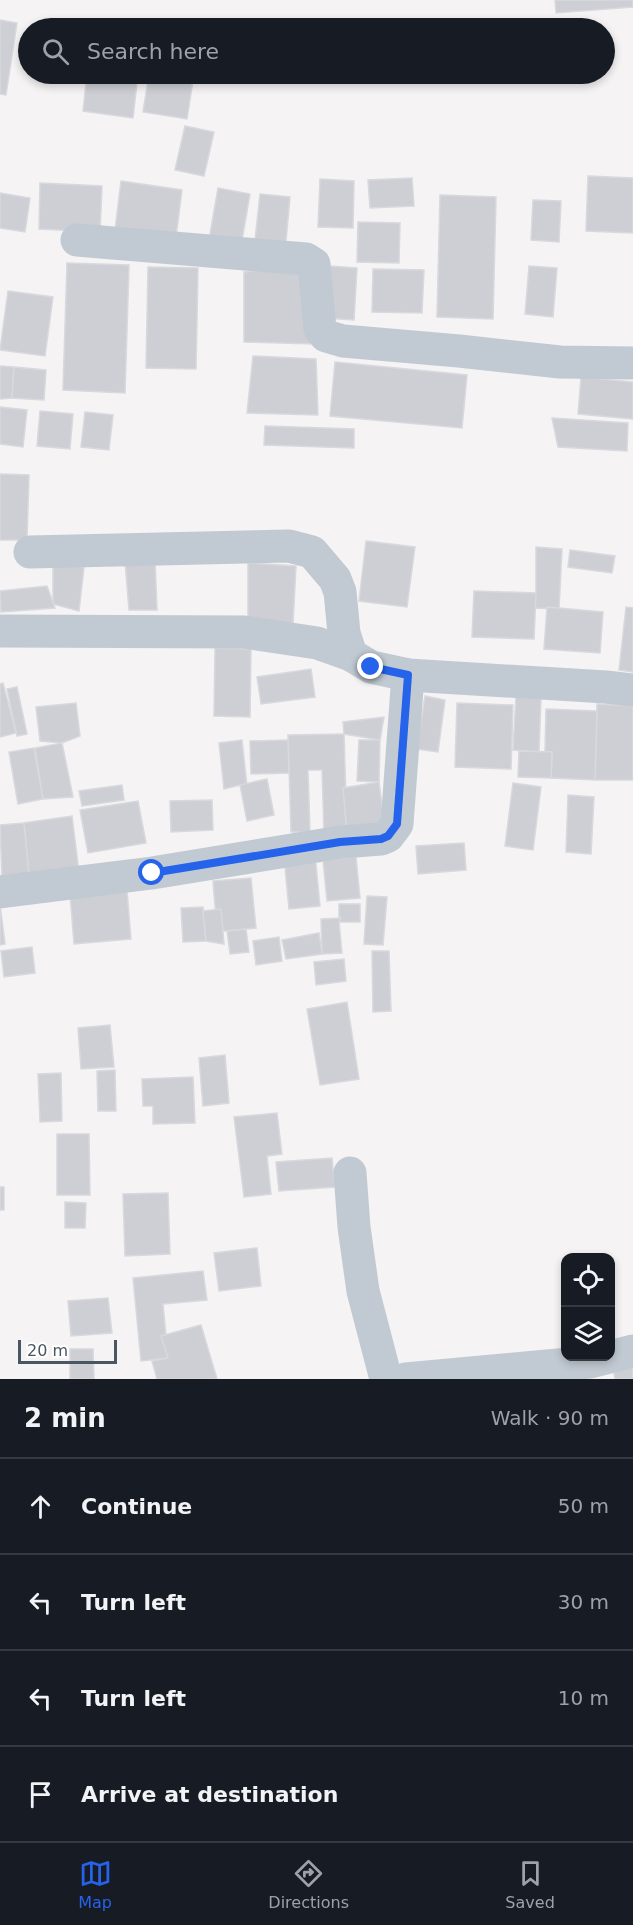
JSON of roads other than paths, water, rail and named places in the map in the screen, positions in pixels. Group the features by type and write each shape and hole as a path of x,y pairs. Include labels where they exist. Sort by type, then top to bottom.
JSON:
{"street":[{"path":"77,240 306,259 314,264 320,329 326,336 343,341 560,362 633,363"},
{"path":"30,552 289,546 312,552 335,579 340,592 344,633 351,655"},
{"path":"0,631 244,632 318,643 351,655 371,667 408,675 633,690"},
{"path":"0,892 152,873 340,842 381,839 388,836 397,824 408,675"},
{"path":"351,1173 354,1227 363,1292 386,1379"},
{"path":"406,1379 591,1370 633,1351"}]}
